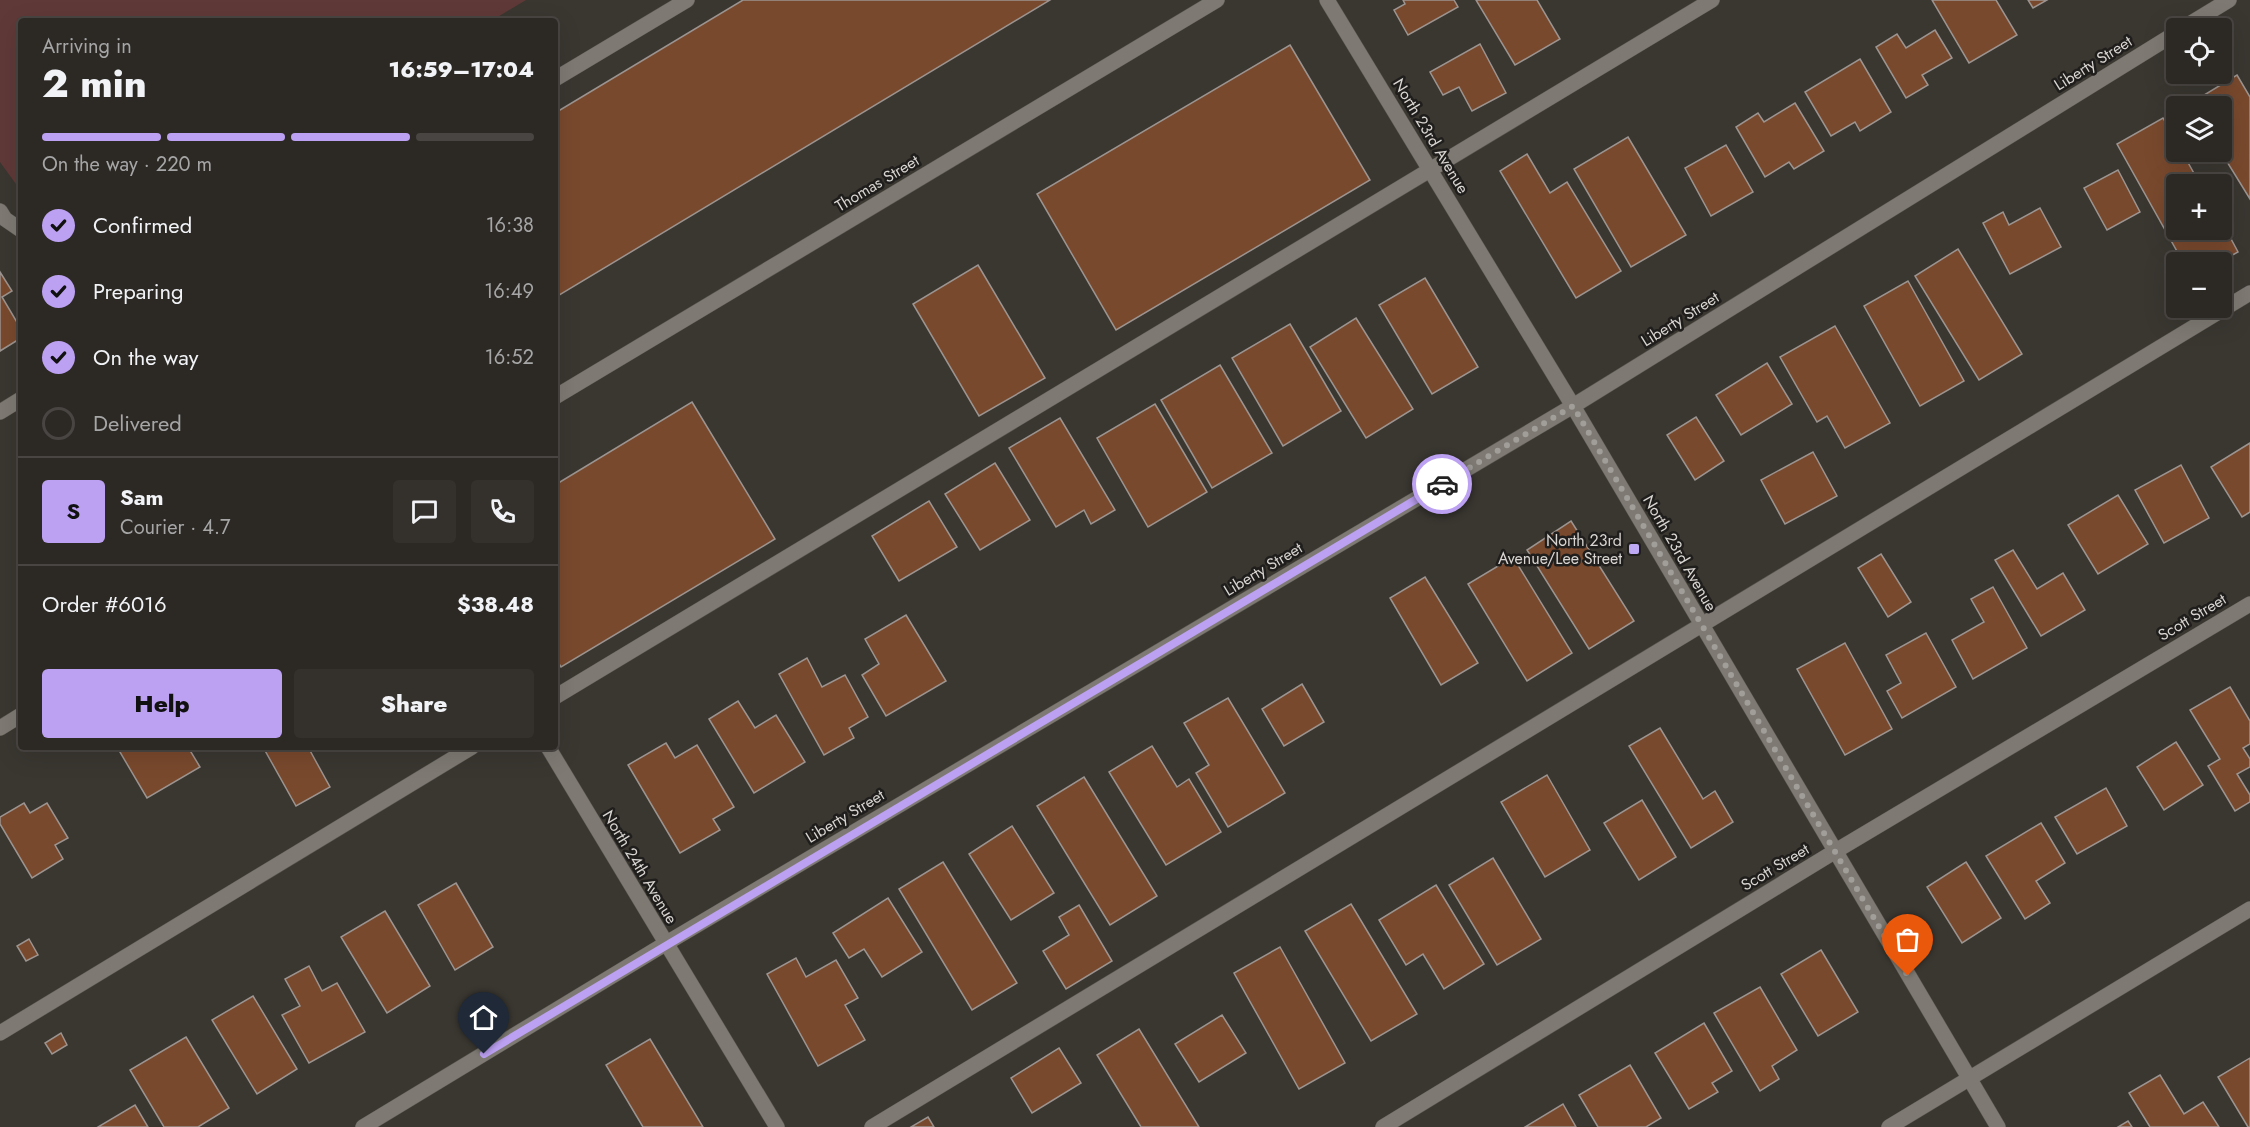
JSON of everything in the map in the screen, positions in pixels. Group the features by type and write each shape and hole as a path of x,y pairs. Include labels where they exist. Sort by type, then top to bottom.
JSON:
{"street":[{"path":"558,77 687,0"},
{"name":"Thomas Street","path":"558,395 1217,0"},
{"name":"North 23rd Avenue","path":"1327,0 1573,406 1998,1127"},
{"path":"558,695 1712,0"},
{"path":"2199,18 2229,0"},
{"name":"Liberty Street","path":"363,1127 665,944 1573,406 2166,39"},
{"path":"0,211 5,219 18,228"},
{"path":"872,1127 2250,293"},
{"path":"0,412 18,401"},
{"name":"Scott Street","path":"1383,1127 1834,852 2250,604"},
{"path":"0,728 18,717"},
{"path":"0,1033 467,750"},
{"name":"North 24th Avenue","path":"551,750 665,944 777,1127"},
{"path":"1889,1127 2250,909"}],"shaded area":[{"path":"0,0 526,0 496,18 18,18 18,187 0,162"}],"building":[{"path":"743,0 1050,0 558,296 558,111"},
{"path":"1403,0 1454,0 1458,7 1408,35 1394,10 1405,4"},
{"path":"1476,0 1537,0 1560,39 1515,65"},
{"path":"1932,0 1996,0 2017,35 1969,63"},
{"path":"2028,0 2047,0 2033,8"},
{"path":"1935,30 1952,58 1922,75 1928,85 1906,98 1876,47 1897,34 1906,48"},
{"path":"1480,44 1506,93 1472,111 1459,87 1443,95 1430,72"},
{"path":"1290,45 1370,180 1116,330 1037,194"},
{"path":"1860,59 1891,112 1860,131 1855,122 1831,136 1805,92"},
{"path":"2237,75 2250,97 2250,199 2227,162 2232,162 2232,96 2202,96 2222,84 2232,84 2232,78"},
{"path":"1795,103 1824,151 1794,169 1789,162 1765,177 1736,127 1758,113 1764,122"},
{"path":"2163,118 2166,124 2166,162 2188,162 2194,174 2166,174 2166,232 2117,144"},
{"path":"1628,137 1686,235 1631,267 1574,169"},
{"path":"1726,145 1753,192 1711,216 1685,168"},
{"path":"1527,154 1550,193 1567,182 1621,271 1576,298 1500,171"},
{"path":"2118,170 2140,212 2107,230 2084,188"},
{"path":"2040,208 2061,247 2010,274 1983,223 2003,212 2009,225"},
{"path":"2171,240 2232,240 2238,252 2232,255 2232,252 2177,252"},
{"path":"1958,249 2022,354 1979,380 1915,276"},
{"path":"978,265 1045,378 979,416 913,304"},
{"path":"0,272 12,291 2,297 18,324 18,340 0,351"},
{"path":"1425,278 1478,367 1432,394 1379,305"},
{"path":"1908,281 1964,381 1920,406 1864,306"},
{"path":"1356,318 1413,409 1366,438 1310,347"},
{"path":"1290,324 1341,411 1283,446 1232,358"},
{"path":"1835,326 1890,423 1845,448 1827,416 1817,422 1780,357"},
{"path":"1767,363 1792,404 1741,435 1716,395"},
{"path":"1220,365 1272,453 1212,488 1161,400"},
{"path":"692,402 775,539 561,667 558,662 558,483"},
{"path":"1155,404 1207,492 1148,527 1097,438"},
{"path":"1696,417 1724,461 1695,480 1667,435"},
{"path":"1060,418 1115,510 1091,524 1084,510 1056,527 1009,448"},
{"path":"2250,443 2250,512 2242,517 2211,467"},
{"path":"1813,452 1837,496 1785,524 1761,480"},
{"path":"995,463 1030,520 980,550 945,494"},
{"path":"2181,465 2209,518 2164,543 2135,490"},
{"path":"2118,495 2148,544 2098,574 2068,525"},
{"path":"929,501 957,547 899,581 872,536"},
{"path":"1571,521 1634,621 1589,649 1527,550"},
{"path":"2013,550 2037,589 2063,573 2085,610 2041,636 1995,560"},
{"path":"1881,554 1911,602 1888,617 1858,568"},
{"path":"1513,557 1572,653 1527,681 1468,584"},
{"path":"1425,577 1478,663 1441,685 1390,598"},
{"path":"1993,587 2027,648 1973,679 1952,640 1984,622 1971,599"},
{"path":"906,615 946,681 886,716 862,675 879,664 865,639"},
{"path":"1926,633 1956,687 1902,718 1887,691 1901,683 1886,655"},
{"path":"1845,643 1892,729 1845,755 1797,669"},
{"path":"807,658 822,687 845,675 868,717 849,728 854,738 824,755 779,674"},
{"path":"1302,684 1324,722 1284,746 1262,709"},
{"path":"2230,687 2250,721 2250,744 2243,748 2250,759 2250,767 2237,774 2250,795 2250,802 2235,811 2208,766 2220,759 2190,710"},
{"path":"1228,698 1285,793 1228,827 1196,773 1209,765 1184,723"},
{"path":"738,701 755,728 776,715 805,762 754,793 709,719"},
{"path":"1660,728 1703,799 1715,791 1733,822 1691,848 1629,746"},
{"path":"2176,742 2203,785 2164,810 2137,767"},
{"path":"666,743 675,758 697,745 734,807 713,819 720,830 680,853 628,765"},
{"path":"1152,746 1177,787 1189,779 1221,832 1166,865 1109,772"},
{"path":"119,750 190,750 200,767 147,798"},
{"path":"265,750 310,750 330,787 296,806"},
{"path":"1547,775 1590,850 1545,877 1501,802"},
{"path":"1084,777 1157,896 1110,925 1037,806"},
{"path":"2106,788 2127,826 2077,854 2055,817"},
{"path":"1642,800 1676,857 1639,880 1604,823"},
{"path":"24,803 30,813 47,803 68,838 55,845 63,859 32,878 0,824 0,817"},
{"path":"2041,823 2065,863 2036,881 2050,903 2025,919 1986,856"},
{"path":"1012,826 1054,893 1011,920 969,854"},
{"path":"1493,858 1541,939 1497,965 1449,885"},
{"path":"943,862 1017,983 972,1010 899,889"},
{"path":"1966,862 2001,918 1962,943 1927,887"},
{"path":"456,883 493,947 455,970 418,905"},
{"path":"1436,885 1484,964 1444,989 1423,954 1406,965 1379,920"},
{"path":"888,898 922,952 882,977 864,949 849,958 833,933"},
{"path":"1351,904 1417,1014 1371,1041 1305,931"},
{"path":"1079,905 1112,961 1066,989 1043,951 1069,935 1059,917"},
{"path":"385,911 430,986 387,1013 341,937"},
{"path":"29,939 38,955 26,961 17,946"},
{"path":"1280,947 1345,1063 1299,1089 1234,973"},
{"path":"1821,950 1858,1012 1818,1036 1781,974"},
{"path":"796,958 806,977 836,960 858,998 845,1005 865,1040 818,1066 767,974"},
{"path":"309,966 322,991 337,983 365,1032 309,1063 282,1015 300,1006 285,979"},
{"path":"1760,987 1797,1050 1772,1066 1779,1079 1760,1091 1714,1013"},
{"path":"253,996 297,1069 257,1094 212,1020"},
{"path":"1222,1015 1246,1053 1199,1082 1175,1044"},
{"path":"1704,1023 1732,1071 1712,1083 1718,1092 1689,1109 1655,1053"},
{"path":"1139,1029 1199,1127 1141,1127 1097,1055"},
{"path":"61,1033 67,1045 52,1054 45,1043"},
{"path":"186,1037 229,1108 198,1127 164,1127 130,1070"},
{"path":"650,1039 703,1127 643,1127 606,1065"},
{"path":"1059,1048 1081,1083 1032,1113 1011,1078"},
{"path":"2250,1058 2250,1127 2248,1127 2218,1077"},
{"path":"1630,1065 1661,1118 1646,1127 1598,1127 1579,1095"},
{"path":"2160,1075 2184,1114 2203,1102 2219,1127 2150,1127 2129,1093"},
{"path":"1563,1104 1576,1127 1525,1127"},
{"path":"135,1105 148,1127 98,1127"},
{"path":"928,1117 934,1127 911,1127"},
{"path":"2128,1121 2132,1127 2118,1127"}],"way so far":[{"path":"1442,484 1573,406 1908,976"}],"place":[{"name":"North 23rd Avenue/Lee Street","path":"1634,549"}],"route":[{"path":"484,1054 665,944 1442,484"}]}
